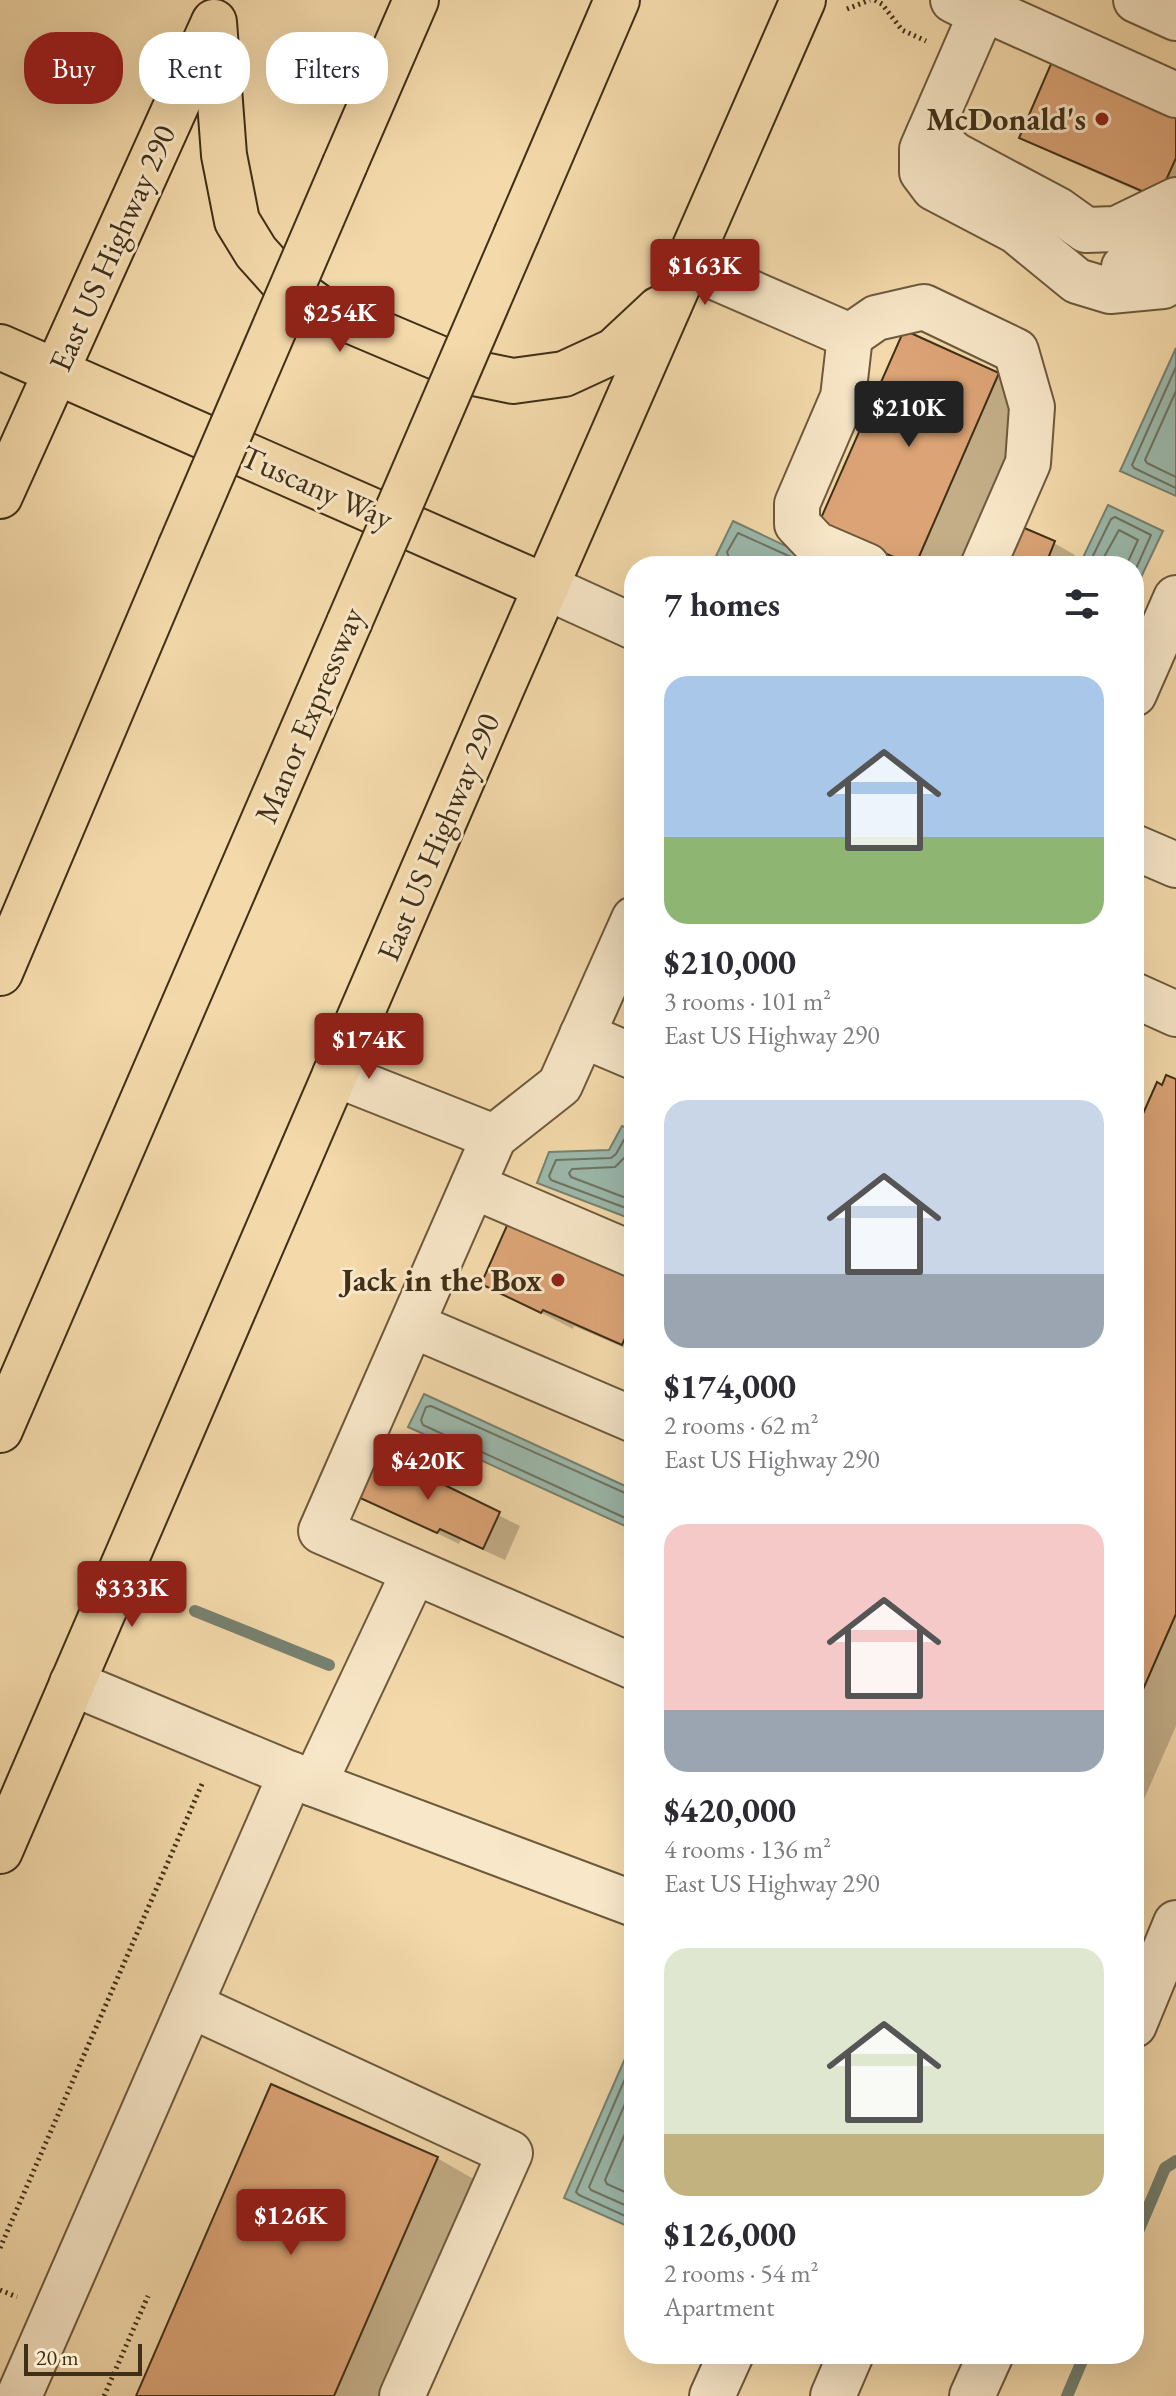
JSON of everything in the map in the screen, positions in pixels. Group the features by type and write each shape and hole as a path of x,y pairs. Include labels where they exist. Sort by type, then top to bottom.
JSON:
{"main road":[{"path":"0,973 416,0"},
{"name":"Manor Expressway","path":"0,1430 617,0"},
{"name":"East US Highway 290","path":"0,1851 803,0"},
{"path":"219,11 224,155 237,221 256,252 281,280 318,307 474,373 513,381 564,374 614,351 680,280"},
{"name":"East US Highway 290","path":"0,496 219,11"},
{"name":"Tuscany Way","path":"0,347 546,587"}],"street":[{"path":"1136,0 1176,18"},
{"path":"1176,95 974,5 925,141 922,172 934,188 1016,231 1077,281 1110,291 1163,286 1176,256"},
{"path":"925,141 1058,210 1086,230 1116,229 1176,202"},
{"path":"680,280 850,336"},
{"path":"844,556 816,544 797,524 797,504 843,397 850,336 876,318 924,307 1016,351 1032,407 1028,463 987,556"},
{"name":"Tuscany Way","path":"546,587 624,622"},
{"path":"1153,675 1176,598"},
{"path":"1144,851 1176,865"},
{"path":"624,941 560,1085 494,1137 321,1531 624,1663"},
{"path":"1144,1000 1176,1014"},
{"path":"582,1035 624,1053"},
{"path":"335,1074 494,1137"},
{"path":"473,1186 624,1251"},
{"path":"412,1325 624,1416"},
{"path":"19,2396 190,2005 303,1779 414,1572"},
{"path":"72,1683 303,1779 624,1894"},
{"path":"1144,1990 1176,1923"},
{"path":"190,2005 510,2153 402,2396"},
{"path":"712,2396 726,2364"},
{"path":"833,2396 847,2364"},
{"path":"972,2396 986,2364"}],"path":[{"path":"847,9 873,0 882,4 902,30 939,47"},
{"path":"0,2248 202,1784"},
{"path":"0,2290 18,2298"},
{"path":"104,2396 148,2296"}],"water":[{"path":"1176,348 1176,496 1120,471"},
{"path":"1108,505 1163,531 1144,571 1144,556 1084,556"},
{"path":"733,521 807,556 716,556"},
{"path":"624,1127 624,1216 537,1183 549,1152 609,1150"},
{"path":"424,1394 624,1485 624,1525 408,1427"},
{"path":"624,2061 624,2225 564,2198"}],"building":[{"name":"McDonald's","path":"1054,57 1176,109 1176,158 1158,198 1019,138"},
{"path":"904,330 999,373 919,556 891,556 818,525"},
{"path":"1022,527 1055,541 1049,556 1009,556"},
{"path":"1166,1075 1176,1079 1176,1614 1144,1687 1144,1111 1157,1082 1162,1085"},
{"name":"Jack in the Box","path":"509,1221 624,1272 624,1340 622,1345 543,1310 541,1313 481,1284"},
{"path":"379,1453 500,1512 483,1549 440,1529 437,1533 358,1497"},
{"path":"271,2084 438,2157 334,2396 136,2396"}],"waterway":[{"path":"195,1611 329,1665"},
{"path":"1144,2217 1165,2168 1176,2161"},
{"path":"1067,2396 1081,2364"}],"place":[{"name":"McDonald's","path":"1102,119"},
{"name":"Jack in the Box","path":"558,1280"}]}
